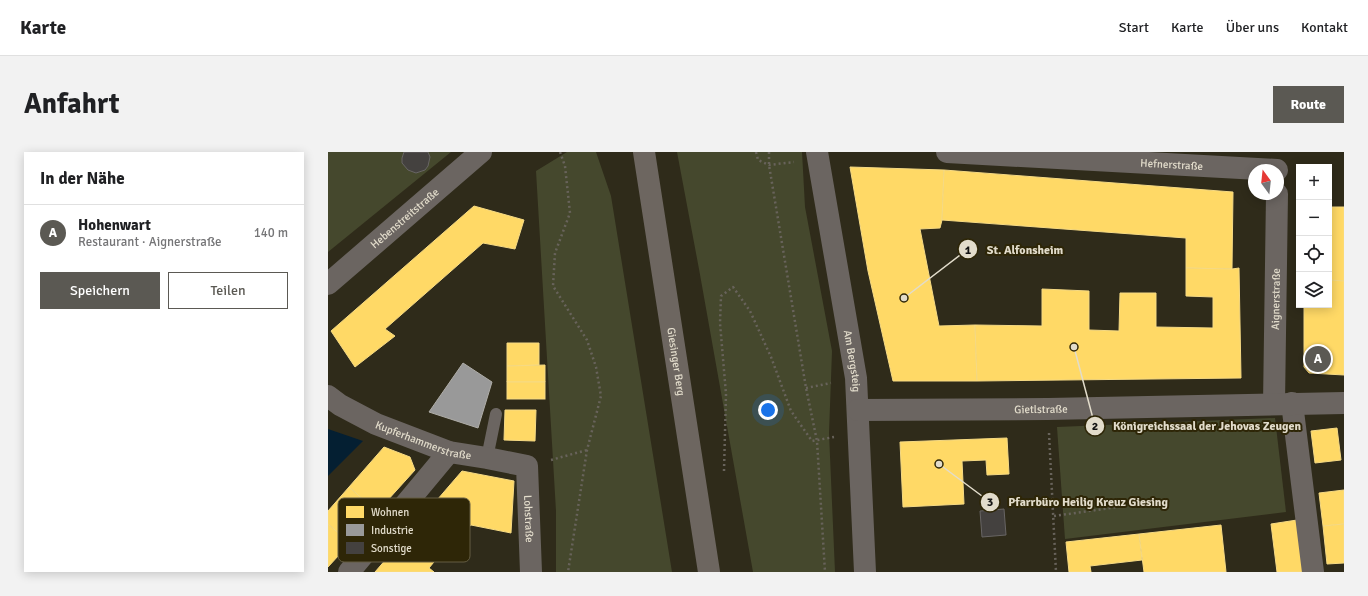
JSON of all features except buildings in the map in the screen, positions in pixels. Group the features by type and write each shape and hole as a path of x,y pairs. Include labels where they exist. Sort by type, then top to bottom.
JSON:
{"main road":[{"name":"Giesinger Berg","path":"644,152 709,572"}],"street":[{"name":"Hebenstreitstraße","path":"328,284 481,152"},
{"name":"Am Bergsteig","path":"817,152 856,378 860,432 866,572"},
{"name":"Hefnerstraße","path":"947,152 1248,168"},
{"path":"1276,152 1277,164"},
{"name":"Aignerstraße","path":"1276,200 1283,404 1314,572"},
{"name":"Kupferhammerstraße","path":"328,396 340,405 376,424 449,452 526,466"},
{"name":"Gietlstraße","path":"858,410 1048,409 1344,403"},
{"path":"411,498 449,452"},
{"name":"Lohstraße","path":"526,466 531,572"},
{"path":"349,572 357,562"}],"lane":[{"path":"487,458 496,414"}],"path":[{"path":"560,152 565,166 570,213 555,253 553,286 587,340 596,367 601,396 587,450 568,572"},
{"path":"756,152 758,160 769,165"},
{"path":"769,152 769,165 806,388 817,441 825,572"},
{"path":"724,471 726,394 720,322 721,296 733,287 750,311 772,357 791,412 812,441 860,432"},
{"path":"1048,409 1056,572"},
{"path":"526,466 587,450"},
{"path":"1054,516 1132,505"}],"green space":[{"path":"328,152 451,152 328,252"},
{"path":"567,152 596,152 611,196 672,572 556,572 556,511 536,171"},
{"path":"677,152 802,152 805,207 832,351 829,433 835,572 753,572"},
{"path":"1275,418 1286,512 1065,539 1057,427"}],"water":[{"path":"328,429 363,441 328,476"}],"place":[{"name":"St. Alfonsheim","path":"904,298"},
{"name":"Königreichssaal der Jehovas Zeugen","path":"1074,347"},
{"name":"Hohenwart","path":"1318,359"},
{"name":"Pfarrbüro Heilig Kreuz Giesing","path":"939,464"}]}
